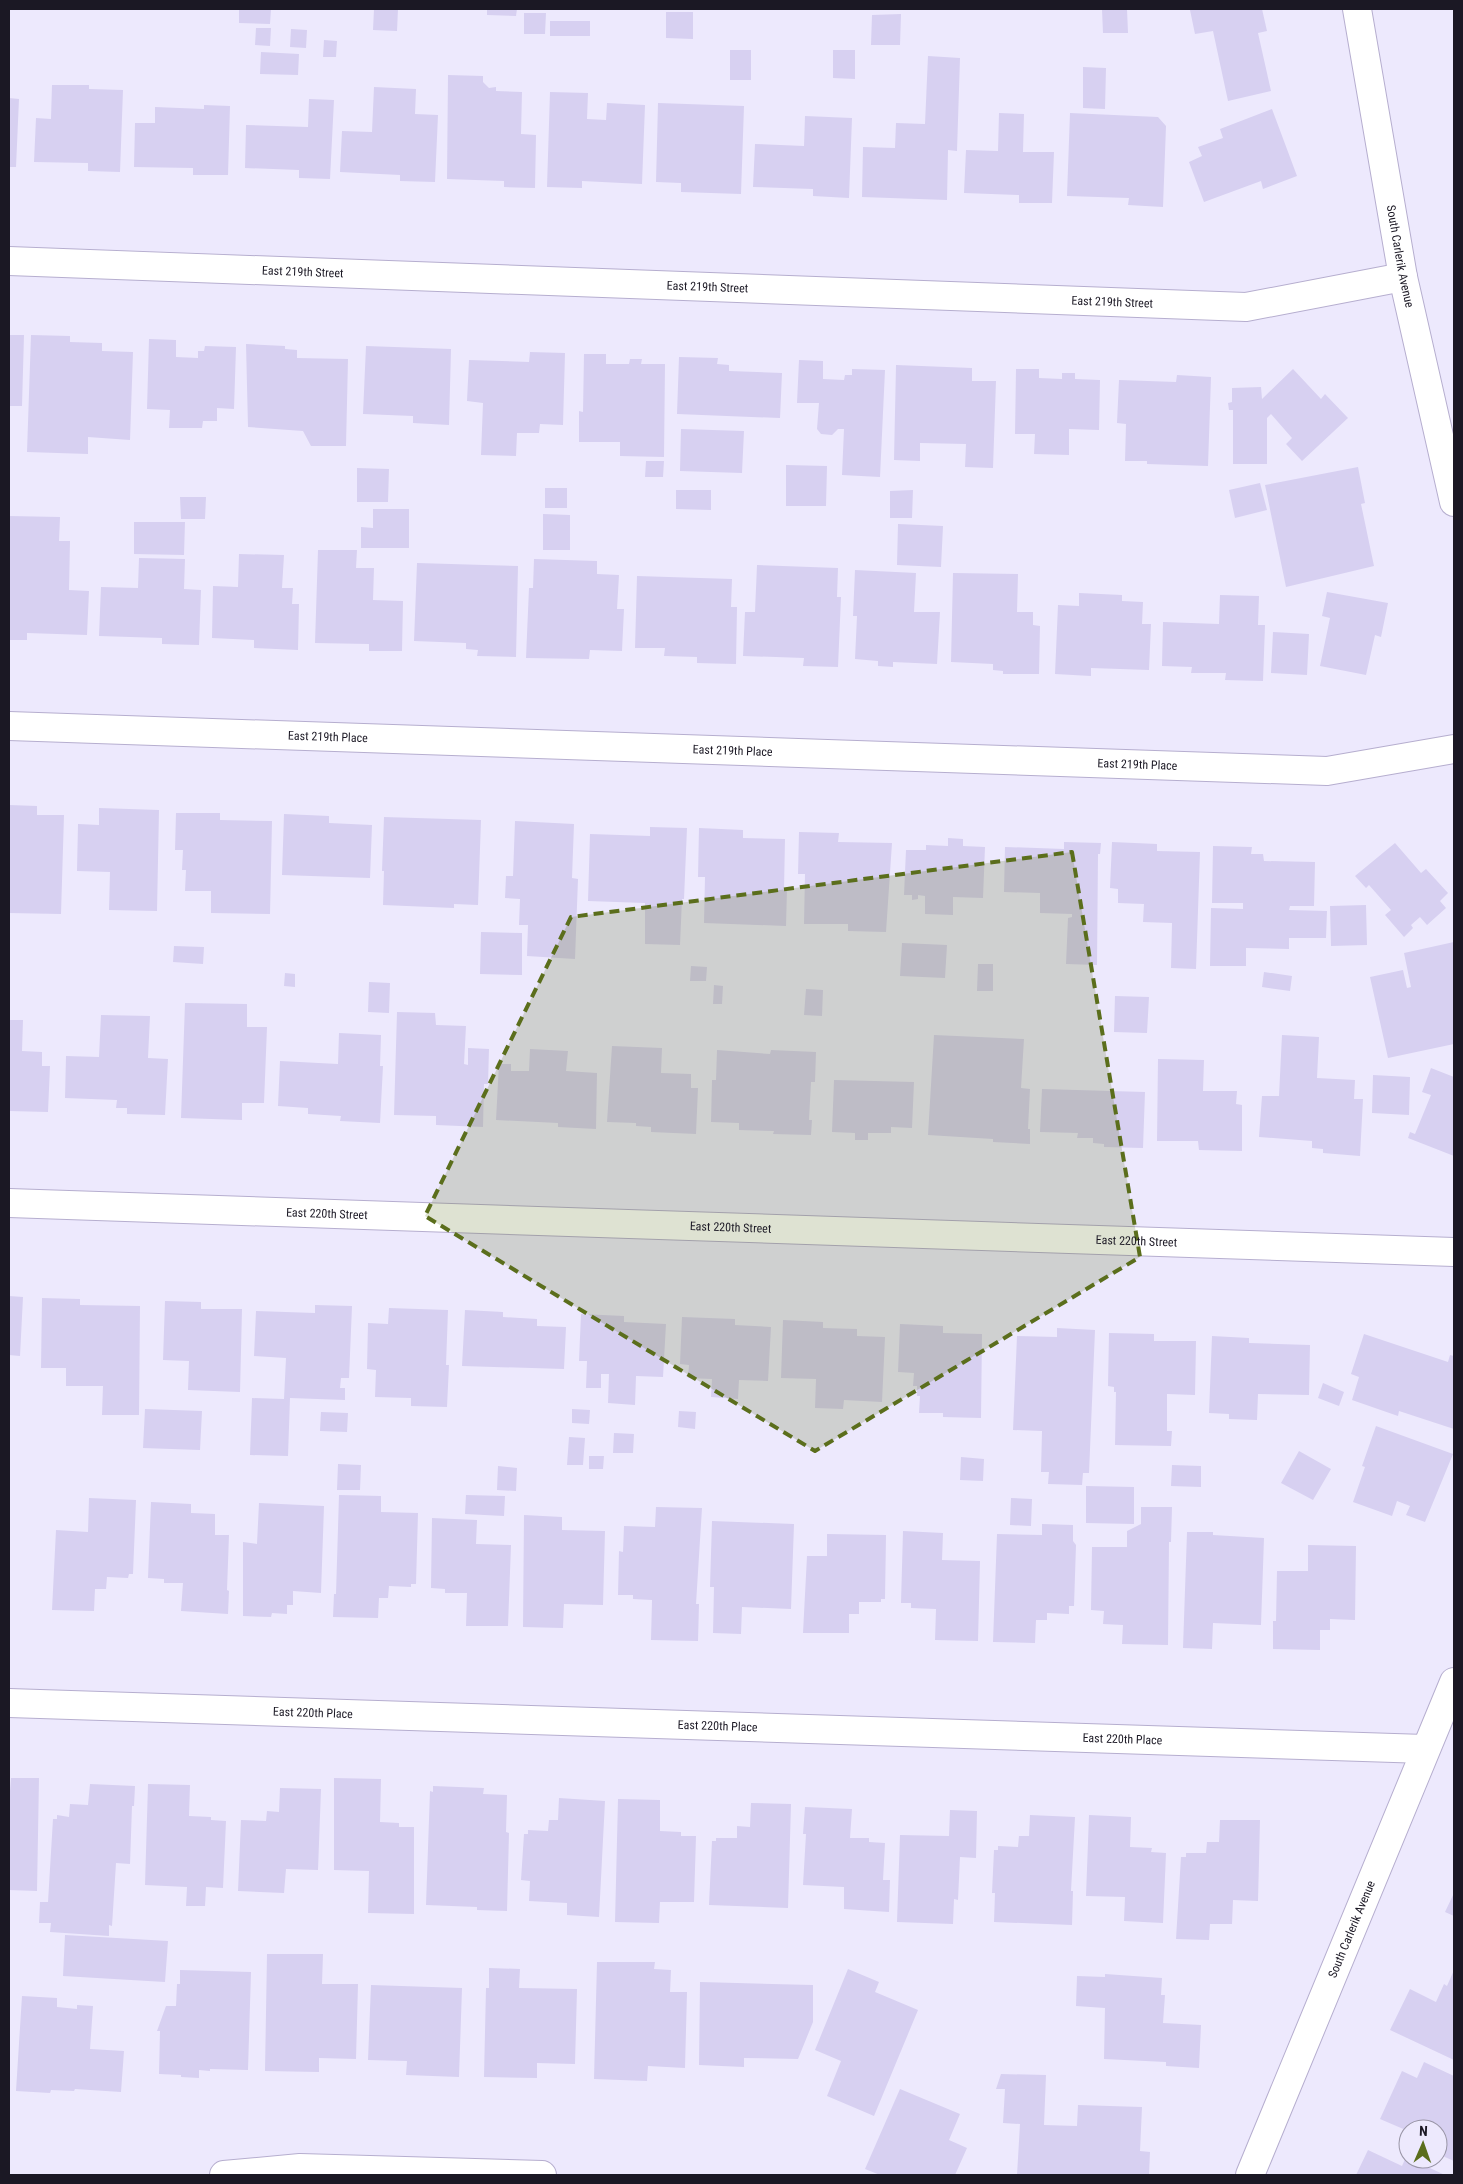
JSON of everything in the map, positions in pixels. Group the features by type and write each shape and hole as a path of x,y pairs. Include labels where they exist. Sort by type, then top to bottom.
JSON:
{"street":[{"name":"South Carlerik Avenue","path":"1358,9 1403,276 1454,502"},
{"name":"East 219th Street","path":"9,261 1246,307 1403,276"},
{"name":"East 219th Place","path":"9,726 1327,770 1454,749"},
{"name":"East 220th Street","path":"9,1203 1454,1252"},
{"name":"South Carlerik Avenue","path":"1250,2175 1454,1682"},
{"name":"East 220th Place","path":"9,1703 1425,1749"},
{"path":"224,2175 300,2168 542,2175"}],"highlighted area":[{"path":"1072,852 1140,1257 815,1451 425,1216 571,917"}],"building":[{"path":"239,9 271,9 270,24 239,23"},
{"path":"374,9 398,9 397,31 373,30"},
{"path":"487,9 517,9 516,16 487,15"},
{"path":"1102,9 1127,9 1128,33 1103,33"},
{"path":"1262,9 1267,31 1258,33 1271,91 1228,101 1213,31 1195,34 1190,10"},
{"path":"666,12 693,12 693,39 666,38"},
{"path":"524,13 546,13 545,34 524,34"},
{"path":"901,14 900,45 871,45 872,15"},
{"path":"550,21 590,21 590,36 550,36"},
{"path":"256,28 271,28 270,46 255,45"},
{"path":"291,29 307,30 306,48 290,47"},
{"path":"324,40 337,41 336,57 323,57"},
{"path":"730,50 751,50 751,80 730,80"},
{"path":"833,50 855,50 855,79 833,78"},
{"path":"261,52 299,54 298,75 260,74"},
{"path":"928,56 960,58 957,151 948,150 947,200 862,197 863,147 895,148 896,123 925,124"},
{"path":"1083,67 1106,68 1105,109 1083,108"},
{"path":"448,75 483,76 483,82 489,88 496,87 496,91 522,92 521,134 536,135 535,188 504,187 504,181 447,179"},
{"path":"52,85 89,85 89,89 123,90 120,172 88,171 88,163 34,162 36,118 51,119"},
{"path":"374,87 416,89 415,114 438,115 435,182 400,181 400,175 340,172 342,131 372,132"},
{"path":"550,92 588,93 587,119 606,120 607,103 645,105 642,184 582,181 582,188 547,187"},
{"path":"9,98 19,99 16,167 9,167"},
{"path":"309,99 334,100 330,179 299,178 299,170 245,168 246,125 308,127"},
{"path":"658,103 744,106 741,194 681,192 681,183 656,182"},
{"path":"204,105 230,106 228,175 193,175 193,168 134,167 135,123 155,123 155,107 204,109"},
{"path":"1272,109 1297,176 1263,189 1261,181 1204,202 1189,162 1202,156 1198,147 1223,138 1220,129"},
{"path":"999,113 1024,114 1023,152 1054,152 1052,203 1019,203 1019,195 964,193 966,150 998,151"},
{"path":"1070,113 1158,117 1166,126 1163,207 1128,205 1129,198 1067,196"},
{"path":"805,116 852,118 849,198 813,196 813,189 753,187 755,144 804,146"},
{"path":"9,335 24,335 22,406 9,406"},
{"path":"31,335 70,336 70,342 102,343 102,351 133,352 130,440 88,437 88,454 27,452"},
{"path":"149,339 176,340 176,357 198,358 198,351 204,351 205,346 236,347 234,409 217,408 217,421 203,421 202,428 169,428 170,410 147,409"},
{"path":"246,344 285,346 285,349 297,350 297,358 348,359 346,446 311,446 303,431 248,427"},
{"path":"366,346 451,349 449,425 413,423 413,416 363,414"},
{"path":"530,352 565,353 563,425 540,424 539,433 517,433 516,456 481,455 483,403 467,401 469,360 529,362"},
{"path":"584,354 606,354 606,364 629,364 630,359 642,359 641,364 665,364 664,457 620,456 620,442 579,442 579,411 583,412"},
{"path":"679,357 718,358 717,364 729,365 729,371 782,373 780,418 677,414"},
{"path":"799,360 823,361 823,379 844,380 845,375 852,375 852,369 885,370 880,477 842,475 844,429 838,429 832,435 821,434 817,429 819,403 797,403"},
{"path":"896,365 972,368 972,381 996,381 993,468 965,467 966,444 920,443 920,461 894,460"},
{"path":"1016,369 1039,369 1039,378 1062,379 1062,373 1075,373 1075,379 1100,380 1099,430 1069,429 1069,455 1034,454 1035,434 1015,434"},
{"path":"1293,369 1321,399 1325,394 1348,418 1302,461 1286,444 1292,438 1271,414 1267,418 1267,464 1233,464 1233,410 1229,410 1228,403 1232,402 1232,388 1261,387 1262,399"},
{"path":"1177,375 1211,377 1208,466 1147,464 1147,461 1125,461 1126,424 1117,423 1119,380 1176,382"},
{"path":"681,429 744,431 742,473 680,471"},
{"path":"646,461 664,461 663,477 645,477"},
{"path":"786,465 827,466 826,506 786,506"},
{"path":"1358,467 1365,503 1361,504 1374,566 1286,587 1265,485"},
{"path":"357,468 389,469 388,502 357,502"},
{"path":"1260,483 1267,510 1235,518 1229,490"},
{"path":"545,488 567,488 567,508 545,508"},
{"path":"676,490 711,490 711,510 676,509"},
{"path":"913,490 912,518 890,518 890,491"},
{"path":"180,497 206,497 205,519 181,519"},
{"path":"373,509 409,509 409,548 361,548 361,527 373,528"},
{"path":"543,514 570,515 570,550 543,550"},
{"path":"9,516 60,517 59,541 70,541 69,590 89,591 87,635 27,633 27,640 9,640"},
{"path":"134,522 185,522 184,555 134,554"},
{"path":"898,524 943,526 941,567 897,565"},
{"path":"318,550 357,550 356,568 374,568 373,600 403,601 402,651 369,651 369,644 315,643"},
{"path":"239,554 284,555 282,588 293,588 292,604 299,604 298,650 254,648 254,640 212,638 213,586 238,587"},
{"path":"139,558 185,559 184,589 201,590 199,645 162,644 162,638 99,636 101,587 138,588"},
{"path":"534,559 597,561 597,574 619,575 617,609 624,609 622,651 590,650 589,659 526,658 529,588 533,588"},
{"path":"417,563 518,566 516,657 477,656 478,650 466,649 466,643 414,641"},
{"path":"757,565 838,568 837,597 841,597 838,667 803,666 804,658 743,656 745,612 755,612"},
{"path":"855,570 916,573 914,612 940,612 937,664 893,662 893,667 878,666 878,661 855,659 857,616 853,616"},
{"path":"953,573 1018,574 1017,612 1033,612 1033,625 1040,626 1039,674 1003,674 1003,671 993,670 993,664 951,662"},
{"path":"637,576 732,579 731,607 737,607 736,664 697,663 697,657 664,656 665,648 635,648"},
{"path":"1327,592 1388,603 1381,637 1375,635 1366,675 1320,666 1330,618 1322,616"},
{"path":"1079,593 1122,595 1122,601 1143,602 1142,624 1151,624 1149,670 1091,668 1091,676 1055,674 1058,605 1079,606"},
{"path":"1220,595 1259,596 1258,625 1265,625 1263,681 1225,680 1226,673 1191,673 1192,667 1162,666 1163,622 1219,624"},
{"path":"1273,632 1309,634 1307,675 1271,673"},
{"path":"9,805 37,806 37,815 64,815 61,914 9,913"},
{"path":"99,808 159,810 157,911 109,910 110,872 77,871 78,824 99,825"},
{"path":"176,813 220,813 220,820 272,821 270,914 211,913 211,891 185,891 186,870 182,870 183,850 175,850"},
{"path":"284,814 329,816 329,823 372,825 370,878 282,875"},
{"path":"384,817 481,820 478,905 454,904 454,908 383,905"},
{"path":"515,821 574,824 572,878 578,879 575,959 527,956 528,925 519,925 520,899 505,898 506,876 513,876"},
{"path":"650,827 687,828 680,945 645,944 645,903 588,901 590,834 650,836"},
{"path":"699,828 743,830 743,838 785,839 784,889 787,889 786,926 704,923 705,877 698,877"},
{"path":"799,832 839,833 838,842 892,843 886,932 848,931 848,924 804,924 805,874 798,874"},
{"path":"948,838 963,839 963,846 985,847 983,898 953,897 953,915 925,914 925,896 918,895 918,899 912,900 912,895 904,895 906,850 926,850 926,845 948,846"},
{"path":"1064,842 1101,843 1100,854 1098,854 1097,965 1066,964 1068,918 1072,917 1072,914 1040,913 1040,893 1004,892 1005,847 1064,849"},
{"path":"1112,842 1157,844 1157,851 1200,852 1196,969 1171,968 1172,923 1143,922 1144,904 1118,903 1118,889 1110,888"},
{"path":"1395,843 1421,873 1426,869 1448,893 1440,901 1446,908 1427,925 1420,917 1411,925 1413,928 1404,937 1385,915 1391,910 1369,885 1366,888 1355,876"},
{"path":"1213,846 1252,847 1251,854 1263,854 1264,861 1315,862 1314,906 1290,906 1289,910 1327,911 1326,938 1289,938 1289,949 1246,948 1246,966 1210,966 1211,908 1243,909 1243,903 1212,903"},
{"path":"1366,905 1367,945 1331,946 1330,906"},
{"path":"481,932 522,933 522,975 480,974"},
{"path":"1454,942 1454,1044 1388,1058 1370,977 1403,970 1407,988 1411,987 1404,953"},
{"path":"902,943 947,945 945,978 900,976"},
{"path":"174,946 204,947 203,964 173,962"},
{"path":"978,964 993,964 993,991 977,991"},
{"path":"691,966 707,967 706,981 690,981"},
{"path":"1264,972 1292,976 1290,991 1262,987"},
{"path":"285,973 295,974 295,987 284,986"},
{"path":"369,982 390,983 389,1013 368,1012"},
{"path":"714,985 723,986 722,1004 713,1004"},
{"path":"806,989 823,990 822,1016 804,1015"},
{"path":"1115,996 1149,997 1147,1033 1114,1032"},
{"path":"185,1003 247,1004 247,1027 267,1027 264,1103 242,1103 242,1120 181,1118"},
{"path":"397,1012 435,1013 436,1025 466,1026 464,1064 468,1065 468,1048 489,1049 488,1084 484,1084 483,1127 436,1125 436,1116 394,1115"},
{"path":"101,1015 150,1016 148,1058 168,1059 165,1115 127,1114 127,1108 116,1108 117,1100 65,1098 66,1056 99,1057"},
{"path":"9,1020 23,1020 22,1051 42,1052 42,1066 50,1066 48,1112 9,1111"},
{"path":"339,1033 381,1035 380,1066 383,1066 380,1123 340,1121 341,1116 308,1114 308,1108 278,1106 280,1061 338,1064"},
{"path":"934,1035 1024,1039 1021,1088 1030,1089 1028,1129 1030,1129 1030,1144 993,1142 993,1139 928,1135"},
{"path":"1282,1035 1319,1037 1317,1078 1355,1080 1354,1099 1363,1099 1360,1156 1323,1153 1323,1149 1312,1148 1312,1141 1259,1137 1262,1096 1279,1096"},
{"path":"612,1046 662,1048 661,1073 691,1074 691,1088 698,1088 696,1134 651,1132 651,1127 636,1126 636,1123 607,1122"},
{"path":"530,1049 568,1051 566,1071 597,1073 596,1129 558,1127 558,1123 496,1120 499,1064 511,1064 511,1071 529,1071"},
{"path":"717,1050 770,1054 771,1050 816,1052 815,1082 811,1082 809,1120 812,1120 811,1135 773,1134 774,1131 739,1130 739,1123 711,1122 712,1080 716,1080"},
{"path":"1158,1059 1204,1060 1203,1091 1237,1091 1236,1104 1242,1105 1242,1151 1199,1150 1198,1141 1157,1141"},
{"path":"1431,1068 1454,1077 1454,1156 1408,1138 1410,1132 1415,1134 1431,1095 1422,1092"},
{"path":"1373,1075 1410,1077 1409,1115 1372,1113"},
{"path":"834,1080 914,1082 912,1128 891,1127 891,1133 868,1133 868,1140 855,1140 855,1133 832,1132"},
{"path":"1042,1089 1145,1092 1143,1148 1104,1147 1104,1144 1093,1143 1093,1138 1077,1138 1078,1133 1040,1132"},
{"path":"9,1296 23,1297 20,1356 9,1355"},
{"path":"42,1298 80,1299 80,1305 140,1306 139,1415 102,1415 103,1386 66,1386 66,1368 41,1368"},
{"path":"165,1301 201,1302 201,1309 242,1309 240,1392 188,1390 189,1361 163,1360"},
{"path":"315,1305 352,1306 349,1378 341,1378 340,1388 345,1388 345,1400 290,1398 288,1456 250,1455 252,1398 284,1399 286,1358 254,1356 256,1311 315,1313"},
{"path":"389,1308 448,1310 446,1365 449,1365 447,1407 411,1406 411,1398 375,1397 376,1370 367,1369 368,1323 388,1324"},
{"path":"465,1310 503,1312 503,1317 537,1319 537,1326 566,1327 564,1369 462,1366"},
{"path":"581,1314 624,1316 624,1322 666,1324 663,1377 636,1376 635,1405 608,1403 609,1374 601,1374 601,1388 586,1388 587,1361 579,1361"},
{"path":"682,1317 735,1319 735,1325 771,1327 768,1381 739,1380 738,1399 711,1397 712,1379 688,1378 689,1365 680,1364"},
{"path":"783,1320 823,1322 823,1328 857,1329 857,1336 885,1337 882,1402 844,1400 843,1409 815,1408 816,1379 781,1378"},
{"path":"900,1324 943,1326 943,1333 982,1334 981,1418 943,1417 943,1413 919,1413 920,1396 917,1396 917,1386 913,1386 914,1373 898,1372"},
{"path":"1057,1328 1095,1330 1089,1473 1083,1473 1082,1485 1048,1484 1049,1472 1041,1472 1042,1431 1013,1430 1017,1336 1057,1337"},
{"path":"1109,1333 1154,1334 1154,1341 1196,1341 1195,1395 1167,1394 1167,1431 1172,1431 1171,1446 1115,1445 1116,1392 1114,1392 1114,1387 1108,1386"},
{"path":"1364,1334 1448,1362 1450,1355 1454,1356 1454,1429 1399,1411 1398,1416 1352,1400 1359,1377 1351,1374"},
{"path":"1212,1336 1249,1338 1249,1343 1310,1345 1309,1395 1258,1394 1257,1420 1229,1419 1229,1414 1209,1413"},
{"path":"1323,1383 1344,1392 1339,1406 1318,1398"},
{"path":"145,1409 202,1411 200,1450 143,1448"},
{"path":"572,1409 590,1410 589,1424 572,1423"},
{"path":"679,1411 696,1412 695,1429 678,1427"},
{"path":"321,1412 348,1413 347,1432 320,1431"},
{"path":"1376,1426 1453,1454 1425,1522 1406,1515 1410,1506 1397,1501 1392,1516 1353,1502 1365,1467 1362,1466"},
{"path":"614,1433 634,1434 633,1453 613,1453"},
{"path":"569,1437 585,1438 583,1465 567,1465"},
{"path":"1299,1451 1331,1469 1313,1500 1281,1483"},
{"path":"589,1456 604,1456 603,1469 589,1469"},
{"path":"961,1457 984,1459 983,1481 960,1480"},
{"path":"338,1464 361,1465 360,1490 337,1490"},
{"path":"1172,1465 1201,1466 1201,1487 1171,1486"},
{"path":"498,1466 517,1468 516,1491 497,1490"},
{"path":"1086,1486 1134,1487 1134,1524 1086,1523"},
{"path":"339,1495 381,1496 381,1512 418,1513 416,1584 411,1584 411,1587 389,1586 388,1598 379,1598 378,1618 333,1617 334,1594 336,1594"},
{"path":"466,1495 505,1496 504,1516 465,1514"},
{"path":"89,1498 136,1500 133,1574 129,1574 128,1578 107,1577 106,1589 95,1589 94,1611 52,1610 56,1530 88,1532"},
{"path":"1011,1498 1032,1499 1031,1526 1010,1525"},
{"path":"151,1502 191,1504 191,1513 215,1514 215,1535 229,1535 228,1614 181,1611 183,1583 164,1583 164,1579 148,1578"},
{"path":"259,1503 324,1506 321,1593 293,1591 293,1605 287,1605 287,1614 272,1613 271,1617 243,1616 243,1542 257,1544"},
{"path":"656,1507 702,1508 696,1604 699,1604 698,1641 651,1640 652,1600 633,1599 633,1595 618,1595 619,1551 623,1552 624,1526 655,1527"},
{"path":"1141,1507 1172,1507 1171,1542 1169,1542 1168,1645 1122,1644 1123,1625 1103,1624 1104,1611 1091,1610 1092,1547 1127,1547 1127,1531 1141,1524"},
{"path":"524,1515 562,1517 562,1530 605,1531 603,1605 564,1604 563,1628 523,1627"},
{"path":"432,1518 477,1520 476,1544 511,1545 508,1626 466,1626 467,1593 445,1593 445,1589 431,1588"},
{"path":"712,1521 794,1524 791,1609 742,1607 741,1634 713,1633 714,1587 710,1587"},
{"path":"1042,1524 1073,1525 1073,1541 1076,1545 1074,1606 1069,1606 1069,1614 1047,1613 1047,1620 1036,1620 1035,1643 993,1642 997,1534 1042,1535"},
{"path":"903,1531 943,1533 942,1560 980,1561 978,1641 935,1640 936,1609 911,1608 911,1603 901,1603"},
{"path":"1187,1532 1213,1532 1213,1535 1264,1538 1261,1625 1213,1623 1212,1649 1183,1648"},
{"path":"827,1534 886,1535 885,1599 881,1599 881,1602 859,1602 859,1614 849,1614 849,1633 803,1633 807,1556 827,1556"},
{"path":"1308,1545 1356,1546 1355,1620 1330,1619 1330,1630 1320,1630 1320,1650 1273,1649 1273,1621 1276,1621 1277,1571 1308,1571"},
{"path":"11,1778 39,1778 37,1891 9,1890 9,1804"},
{"path":"334,1778 381,1779 380,1822 399,1823 399,1827 414,1827 414,1914 368,1913 369,1871 334,1870"},
{"path":"90,1784 135,1786 134,1806 132,1806 130,1864 116,1863 112,1926 109,1925 109,1936 50,1932 51,1923 39,1923 40,1902 48,1902 53,1819 57,1819 57,1815 69,1817 70,1804 88,1805"},
{"path":"148,1784 190,1785 189,1816 211,1817 211,1820 226,1821 223,1888 206,1887 205,1906 186,1906 187,1887 145,1885"},
{"path":"433,1786 484,1788 483,1794 507,1795 506,1832 509,1833 507,1911 477,1910 477,1907 426,1905 430,1791 433,1792"},
{"path":"280,1788 321,1789 318,1870 286,1869 284,1893 238,1891 241,1820 266,1821 267,1811 279,1812"},
{"path":"559,1798 605,1801 599,1917 567,1915 567,1903 529,1901 530,1881 521,1880 524,1834 528,1834 528,1830 548,1831 549,1820 558,1820"},
{"path":"618,1799 660,1800 660,1831 681,1832 681,1836 696,1836 694,1902 660,1902 659,1923 615,1922"},
{"path":"751,1803 791,1804 788,1908 709,1905 712,1841 716,1841 716,1838 737,1838 737,1826 750,1827"},
{"path":"805,1807 852,1809 850,1838 869,1838 869,1842 885,1843 883,1880 890,1880 889,1912 844,1909 844,1887 803,1885 806,1834 803,1834"},
{"path":"950,1810 977,1811 976,1858 960,1857 958,1900 954,1899 953,1924 897,1922 900,1835 949,1836"},
{"path":"1030,1815 1075,1817 1071,1891 1073,1891 1072,1925 994,1922 995,1893 992,1893 994,1850 998,1850 998,1846 1018,1847 1019,1836 1029,1836"},
{"path":"1089,1815 1131,1817 1130,1847 1152,1848 1151,1852 1166,1853 1163,1923 1124,1921 1125,1897 1086,1896"},
{"path":"1220,1820 1260,1820 1258,1901 1233,1900 1232,1924 1210,1924 1209,1940 1176,1939 1181,1857 1186,1857 1186,1853 1206,1853 1207,1842 1219,1842"},
{"path":"1454,1893 1454,1916 1445,1912"},
{"path":"65,1935 168,1941 165,1982 63,1976"},
{"path":"267,1954 323,1954 322,1984 358,1984 356,2059 319,2058 319,2072 265,2071"},
{"path":"597,1962 655,1962 654,1969 671,1970 670,1992 687,1992 685,2068 648,2066 647,2081 594,2079"},
{"path":"489,1968 520,1969 519,1988 577,1989 575,2064 537,2063 537,2078 484,2077 486,1988 489,1988"},
{"path":"848,1969 879,1982 875,1992 918,2010 874,2116 827,2096 841,2061 815,2050"},
{"path":"180,1970 251,1972 248,2070 199,2070 199,2078 159,2074 160,2031 157,2031 166,2006 176,2006 177,1984 180,1984"},
{"path":"1454,1970 1454,2060 1390,2030 1410,1989 1436,2002 1444,1984 1447,1986"},
{"path":"1105,1974 1162,1978 1161,1995 1165,1995 1163,2023 1201,2025 1199,2068 1166,2066 1166,2062 1104,2059 1105,2008 1076,2006 1077,1976 1105,1977"},
{"path":"700,1982 813,1985 813,2022 798,2059 744,2058 744,2067 699,2065"},
{"path":"371,1985 462,1988 459,2077 406,2075 407,2061 368,2060"},
{"path":"22,1996 57,1998 57,2007 77,2009 77,2005 93,2006 90,2049 124,2051 121,2092 75,2089 74,2091 51,2090 50,2093 16,2091"},
{"path":"1424,2062 1454,2076 1454,2161 1448,2158 1448,2119 1398,2119 1398,2127 1380,2119 1402,2071 1417,2078"},
{"path":"1001,2074 1046,2075 1044,2125 1077,2126 1078,2105 1142,2107 1140,2151 1150,2152 1149,2175 1017,2175 1020,2124 1003,2123 1005,2089 996,2089"},
{"path":"900,2089 960,2114 949,2140 967,2148 955,2175 880,2175 865,2169"},
{"path":"1368,2150 1398,2164 1398,2169 1432,2169 1445,2175 1356,2175"}]}
